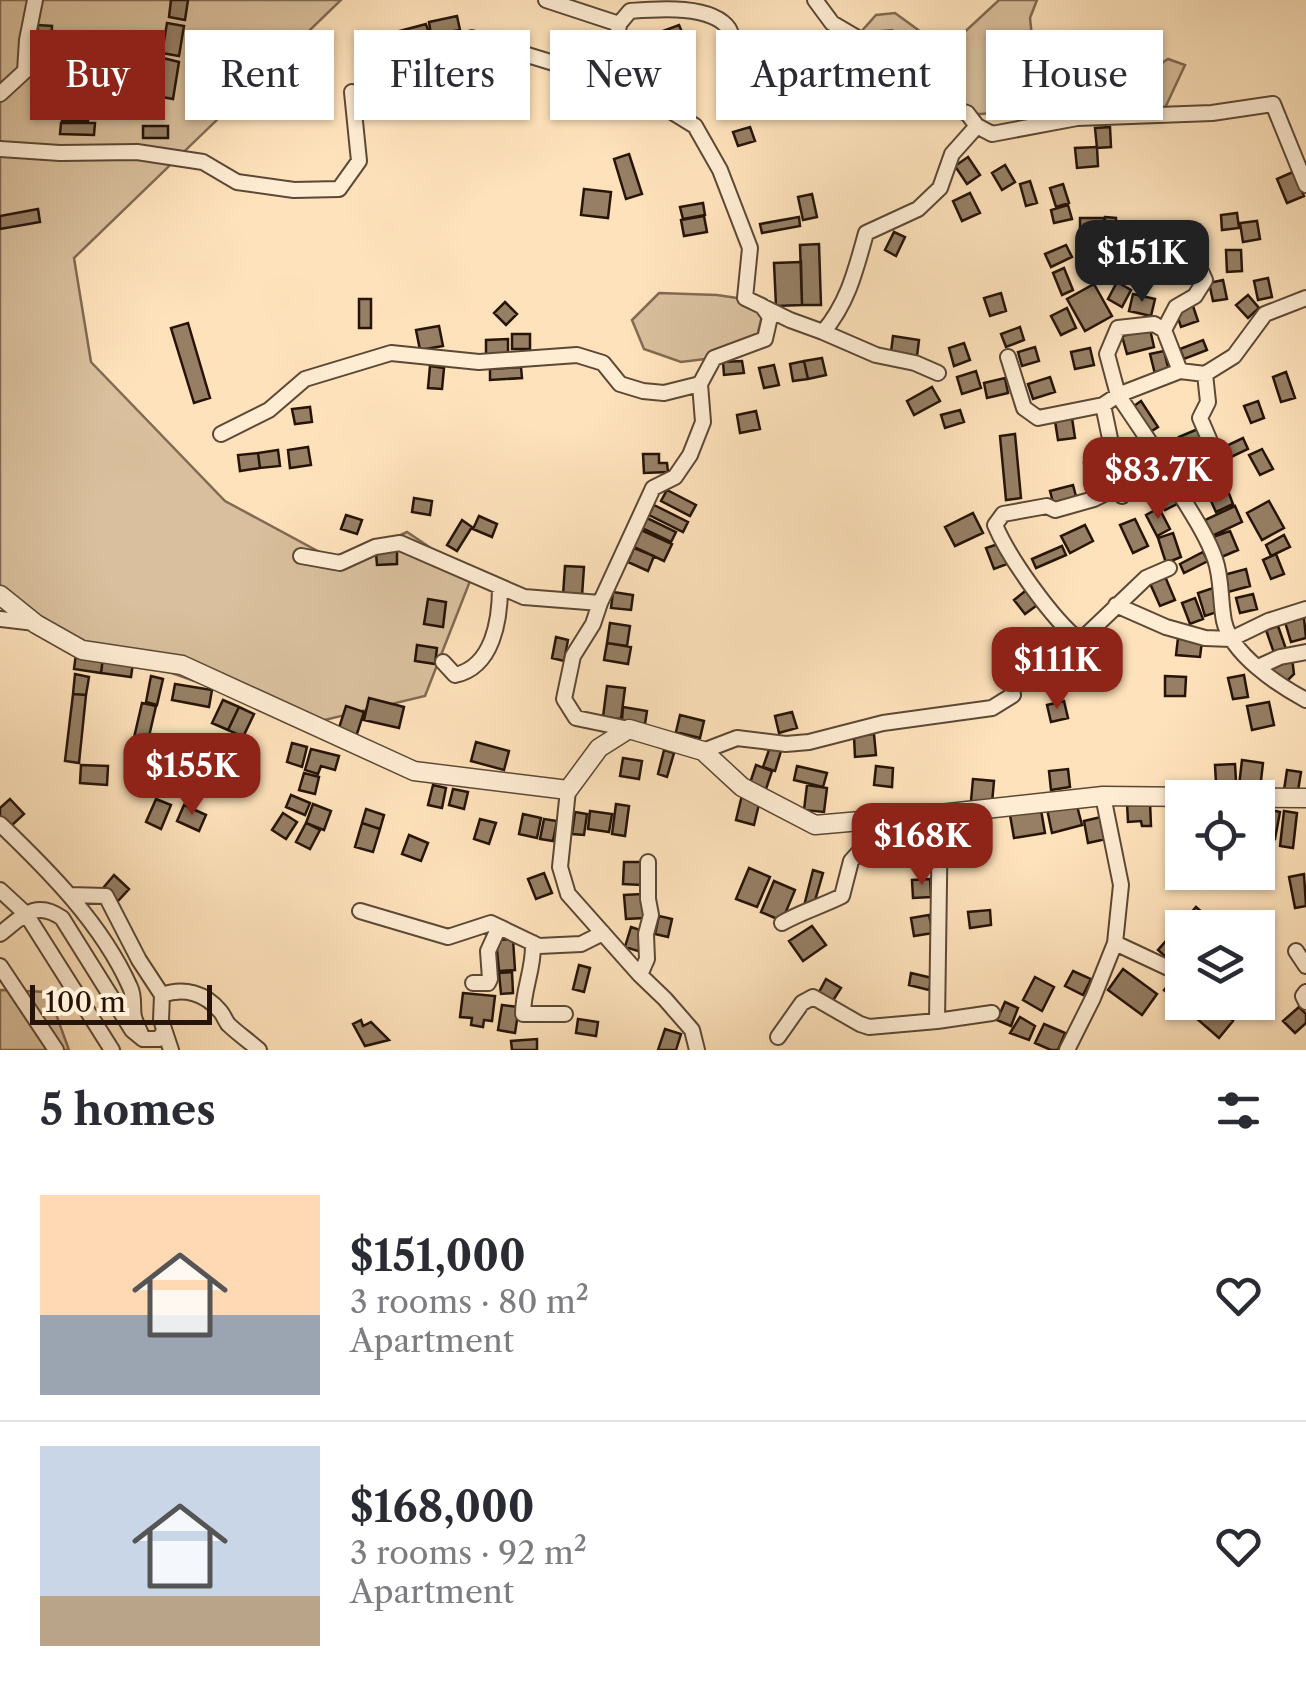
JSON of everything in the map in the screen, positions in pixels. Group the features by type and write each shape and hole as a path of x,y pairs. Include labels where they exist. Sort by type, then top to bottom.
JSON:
{"street":[{"path":"0,94 25,71 35,0"},
{"path":"546,0 620,24"},
{"path":"815,0 832,23 888,56 929,100 967,113 976,126 992,134 1077,118 1212,112 1273,104 1306,185"},
{"path":"619,30 630,12 658,9 713,15 730,30"},
{"path":"0,149 137,152 202,162 238,182 294,190 338,189 359,161 352,92"},
{"path":"685,120 695,126 720,170 750,248 744,298"},
{"path":"823,332 849,290 866,233 918,210 940,188 952,154 976,126"},
{"path":"1164,330 1176,307 1195,296 1205,280 1186,245"},
{"path":"744,298 876,355 916,364 938,374"},
{"path":"744,298 762,306 770,317 765,339 714,358 700,384 703,422 690,455 676,477 654,488 593,624 573,656 564,700 576,718 703,751 742,787 815,825 1103,796 1306,798"},
{"path":"1008,357 1024,408 1038,418 1103,405 1118,395 1180,371 1205,374 1234,356 1265,314 1306,298"},
{"path":"1165,483 1149,441 1118,395 1106,354 1118,328 1154,324 1164,330 1180,371"},
{"path":"221,434 269,410 305,378 391,352 478,362 577,355 604,363 620,384 643,391 664,393 700,384"},
{"path":"1165,483 1216,453 1200,418 1208,402 1205,374"},
{"path":"1103,405 1121,491 1054,510 1047,506 1003,514 995,525 1003,545 1064,628 1080,640 1146,578 1168,568"},
{"path":"1165,483 1174,484 1217,562 1231,639 1282,688 1306,700"},
{"path":"301,556 340,563 374,547 400,543 524,597 600,603"},
{"path":"443,662 454,676 466,673 485,656 500,612 500,587"},
{"path":"0,595 36,624 82,650 182,666 414,770 568,790"},
{"path":"1116,605 1166,627 1206,638 1231,639 1306,609"},
{"path":"0,619 36,624"},
{"path":"1258,667 1306,652"},
{"path":"703,751 737,738 786,744 810,742 883,722 992,708 1013,696"},
{"path":"629,729 599,748 568,790 560,867 568,894 692,1030 697,1050"},
{"path":"1067,1050 1094,998 1115,944 1121,885 1103,796"},
{"path":"937,1021 940,814"},
{"path":"782,924 842,896 851,861 861,850 862,822"},
{"path":"0,824 70,895 116,960 133,991 135,1021 143,1038"},
{"path":"640,976 647,959 646,934 651,915 648,862"},
{"path":"0,890 26,914 112,1050"},
{"path":"70,895 106,896 162,995 161,1020 172,1050"},
{"path":"0,934 34,909 56,913 132,1030 143,1038 159,1039 164,1030"},
{"path":"360,911 448,937 491,922 539,946 581,944 602,933"},
{"path":"473,982 490,980 488,951 499,927"},
{"path":"533,943 534,962 523,999 523,1014 565,1014"},
{"path":"1115,944 1165,966"},
{"path":"1296,951 1306,966"},
{"path":"0,966 56,1050"},
{"path":"1306,992 1306,1002"},
{"path":"134,1000 149,993 200,994 259,1050"},
{"path":"778,1037 802,1003 813,997 869,1026 992,1013"}],"shaded area":[{"path":"0,0 341,0 310,30 185,30 185,120 217,120 74,258 91,362 225,501 340,563 407,532 472,576 425,696 312,723 169,672 82,650 0,593"},
{"path":"999,0 1037,0 1030,18 1031,30 986,30 986,113 966,112 966,31"},
{"path":"895,13 918,30 863,30 876,15"},
{"path":"1168,59 1185,65 1165,108 1163,62"},
{"path":"659,293 757,301 763,312 757,336 705,359 681,362 644,349 632,320"},
{"path":"0,990 48,992 69,1050 0,1050"}],"building":[{"path":"171,0 188,0 185,20 169,17"},
{"path":"457,16 460,30 430,30 429,22"},
{"path":"167,23 184,26 179,56 165,54"},
{"path":"426,24 428,30 404,30"},
{"path":"38,25 52,26 52,30 38,30"},
{"path":"165,58 179,62 173,99 165,98"},
{"path":"61,123 95,123 94,135 60,134"},
{"path":"143,126 168,126 168,138 143,138"},
{"path":"750,127 755,141 738,146 733,132"},
{"path":"1110,127 1111,147 1097,148 1095,128"},
{"path":"1097,147 1098,166 1077,168 1075,148"},
{"path":"629,154 642,194 626,199 614,159"},
{"path":"968,157 980,175 967,184 955,166"},
{"path":"1005,165 1015,182 1002,190 992,173"},
{"path":"1293,172 1304,196 1287,203 1277,179"},
{"path":"1030,181 1037,203 1026,206 1020,184"},
{"path":"1063,184 1069,203 1056,207 1050,188"},
{"path":"584,189 611,192 608,218 581,215"},
{"path":"970,193 980,213 962,221 953,201"},
{"path":"812,194 817,217 803,220 798,197"},
{"path":"703,203 705,215 683,219 680,207"},
{"path":"1068,205 1072,219 1054,223 1051,210"},
{"path":"38,209 40,222 0,229 0,216"},
{"path":"1237,213 1239,228 1222,230 1221,215"},
{"path":"704,216 707,232 684,236 681,220"},
{"path":"799,217 800,226 762,233 760,224"},
{"path":"1105,217 1116,218 1116,242 1104,241"},
{"path":"1080,218 1104,218 1104,233 1080,232"},
{"path":"1257,221 1260,239 1243,242 1240,223"},
{"path":"894,232 905,237 896,256 885,250"},
{"path":"819,244 821,305 802,305 800,245"},
{"path":"1066,245 1072,257 1051,267 1045,254"},
{"path":"1226,250 1241,250 1242,271 1227,272"},
{"path":"801,262 802,305 776,306 774,263"},
{"path":"1064,268 1073,290 1062,295 1053,273"},
{"path":"1268,278 1272,297 1258,300 1254,281"},
{"path":"1223,280 1227,299 1213,301 1209,283"},
{"path":"1117,282 1131,290 1122,307 1108,299"},
{"path":"1094,284 1112,316 1085,331 1067,299"},
{"path":"1001,293 1006,311 990,316 984,298"},
{"path":"1133,294 1155,299 1151,316 1129,311"},
{"path":"1248,295 1259,308 1248,318 1236,305"},
{"path":"359,299 371,299 371,328 359,328"},
{"path":"505,302 517,314 506,325 494,313"},
{"path":"1193,306 1198,321 1181,327 1176,312"},
{"path":"1067,308 1076,328 1061,335 1051,316"},
{"path":"188,323 210,398 194,403 171,328"},
{"path":"439,326 443,346 420,350 416,330"},
{"path":"1020,327 1024,340 1006,347 1001,334"},
{"path":"1150,329 1154,347 1127,354 1122,336"},
{"path":"512,334 530,334 530,349 512,349"},
{"path":"893,336 919,340 917,356 891,352"},
{"path":"508,339 508,355 486,355 486,340"},
{"path":"1203,340 1207,350 1184,359 1180,349"},
{"path":"964,343 970,360 954,366 949,348"},
{"path":"1035,347 1039,361 1022,366 1018,352"},
{"path":"1090,348 1094,365 1075,369 1071,352"},
{"path":"1164,351 1169,371 1155,374 1150,354"},
{"path":"822,358 826,375 808,379 804,361"},
{"path":"742,361 744,373 724,375 723,362"},
{"path":"804,361 808,379 793,381 790,364"},
{"path":"774,365 779,385 764,388 759,368"},
{"path":"430,366 444,368 442,389 428,388"},
{"path":"521,367 522,378 490,380 490,369"},
{"path":"976,371 981,388 962,394 957,377"},
{"path":"1286,372 1295,398 1281,402 1273,377"},
{"path":"1050,377 1055,392 1033,399 1028,384"},
{"path":"1005,378 1008,393 987,398 984,383"},
{"path":"932,387 940,401 914,415 907,401"},
{"path":"1141,401 1158,427 1147,434 1131,408"},
{"path":"1258,401 1264,418 1251,423 1244,406"},
{"path":"310,407 312,422 295,424 292,409"},
{"path":"960,410 964,422 945,428 941,415"},
{"path":"756,411 760,429 740,433 737,415"},
{"path":"1072,418 1075,438 1058,440 1055,421"},
{"path":"1198,429 1203,441 1184,449 1179,437"},
{"path":"1015,434 1021,498 1006,500 1000,436"},
{"path":"1243,438 1248,449 1229,458 1224,447"},
{"path":"308,447 311,465 290,468 288,450"},
{"path":"1262,449 1273,469 1260,475 1249,455"},
{"path":"278,450 280,466 260,468 258,453"},
{"path":"258,453 260,468 240,471 238,455"},
{"path":"643,454 659,454 659,463 667,463 668,472 644,473"},
{"path":"1098,459 1103,477 1088,481 1084,463"},
{"path":"1073,485 1077,500 1054,506 1050,491"},
{"path":"1170,486 1179,503 1165,510 1156,493"},
{"path":"667,490 696,505 690,516 661,501"},
{"path":"1228,491 1233,504 1216,512 1210,499"},
{"path":"414,498 432,501 430,515 412,512"},
{"path":"1269,501 1284,528 1262,540 1247,513"},
{"path":"654,505 688,522 683,532 649,515"},
{"path":"1235,506 1242,522 1212,536 1205,520"},
{"path":"1159,508 1170,529 1157,536 1146,515"},
{"path":"973,513 983,533 955,546 945,527"},
{"path":"346,515 362,520 357,534 341,529"},
{"path":"479,516 497,524 492,537 473,529"},
{"path":"647,518 676,532 671,542 642,528"},
{"path":"1135,519 1148,546 1133,553 1120,525"},
{"path":"462,520 472,527 457,551 447,545"},
{"path":"1085,525 1093,541 1070,553 1061,536"},
{"path":"641,530 672,544 664,561 634,547"},
{"path":"1230,531 1238,550 1219,558 1210,538"},
{"path":"1173,533 1181,557 1166,563 1158,538"},
{"path":"1284,535 1290,547 1271,556 1266,545"},
{"path":"998,544 1007,564 994,569 986,548"},
{"path":"1062,546 1066,555 1036,568 1032,559"},
{"path":"634,548 654,556 648,571 628,562"},
{"path":"397,551 397,564 377,565 376,553"},
{"path":"1203,552 1208,561 1184,573 1180,564"},
{"path":"1276,554 1284,574 1271,579 1263,560"},
{"path":"565,566 584,567 582,596 563,595"},
{"path":"1246,569 1250,586 1228,592 1224,575"},
{"path":"1164,574 1175,600 1160,606 1149,581"},
{"path":"1029,588 1040,603 1025,614 1014,600"},
{"path":"1213,588 1220,611 1205,616 1198,593"},
{"path":"613,592 633,595 631,610 611,608"},
{"path":"1253,594 1257,609 1240,613 1236,598"},
{"path":"1195,598 1203,619 1190,624 1182,603"},
{"path":"428,599 446,602 443,627 424,624"},
{"path":"1304,618 1306,638 1291,642 1285,622"},
{"path":"610,623 630,626 627,646 607,643"},
{"path":"1102,625 1115,637 1098,656 1085,644"},
{"path":"1278,626 1286,649 1274,653 1266,630"},
{"path":"556,637 568,640 564,661 552,658"},
{"path":"1178,638 1202,641 1200,657 1176,655"},
{"path":"607,643 631,647 628,664 604,660"},
{"path":"417,645 437,648 435,664 415,661"},
{"path":"76,654 103,658 101,673 74,669"},
{"path":"103,658 133,663 131,677 101,673"},
{"path":"1292,658 1294,674 1285,683 1266,666"},
{"path":"75,674 89,677 86,695 73,694"},
{"path":"1244,675 1248,697 1233,699 1228,678"},
{"path":"151,676 163,679 157,705 146,702"},
{"path":"1165,676 1186,677 1185,696 1165,696"},
{"path":"175,684 212,690 209,707 172,700"},
{"path":"607,686 625,688 621,719 603,717"},
{"path":"73,694 86,695 79,763 65,761"},
{"path":"369,698 404,707 399,728 364,720"},
{"path":"223,700 239,707 228,730 212,723"},
{"path":"1064,701 1068,718 1051,722 1047,705"},
{"path":"1269,702 1274,725 1252,730 1247,706"},
{"path":"142,703 156,706 141,771 127,768"},
{"path":"346,706 364,712 356,737 338,731"},
{"path":"239,707 254,714 243,737 228,730"},
{"path":"623,707 647,711 645,724 622,720"},
{"path":"792,712 797,728 779,733 775,716"},
{"path":"680,715 704,721 700,738 676,732"},
{"path":"874,734 876,755 855,757 854,736"},
{"path":"476,742 509,751 504,770 471,761"},
{"path":"292,743 307,747 302,767 287,762"},
{"path":"770,747 781,751 775,771 763,767"},
{"path":"311,749 339,756 335,770 321,766 318,774 305,770"},
{"path":"664,750 674,753 667,777 658,774"},
{"path":"623,758 642,761 639,779 620,776"},
{"path":"1242,760 1263,763 1261,780 1240,780"},
{"path":"1235,764 1236,780 1216,780 1215,765"},
{"path":"81,765 108,766 107,785 80,783"},
{"path":"756,765 772,771 766,789 750,783"},
{"path":"797,766 827,773 823,787 794,780"},
{"path":"876,766 893,768 892,787 874,785"},
{"path":"1068,769 1070,787 1051,790 1049,771"},
{"path":"1287,770 1301,772 1298,791 1284,790"},
{"path":"304,773 319,777 315,794 299,790"},
{"path":"973,779 994,781 992,803 971,801"},
{"path":"433,785 446,788 442,808 428,805"},
{"path":"807,785 827,788 824,812 804,810"},
{"path":"453,789 468,792 464,809 449,805"},
{"path":"291,795 310,803 305,815 286,807"},
{"path":"742,795 760,800 754,825 736,820"},
{"path":"10,799 24,814 10,827 0,816 0,808"},
{"path":"156,799 171,805 161,829 146,822"},
{"path":"1076,802 1082,825 1052,833 1047,809"},
{"path":"1150,802 1151,826 1142,826 1141,821 1128,822 1127,803"},
{"path":"313,804 331,811 324,830 306,823"},
{"path":"616,804 629,806 625,836 612,834"},
{"path":"184,805 206,815 199,831 177,821"},
{"path":"366,809 384,815 380,829 362,823"},
{"path":"1041,810 1045,833 1014,838 1010,815"},
{"path":"590,811 612,814 609,832 588,829"},
{"path":"1275,811 1280,812 1275,839"},
{"path":"1284,811 1297,813 1293,848 1280,846"},
{"path":"575,812 587,814 584,835 572,834"},
{"path":"283,813 297,822 286,839 272,830"},
{"path":"523,814 541,818 537,838 519,834"},
{"path":"1101,817 1106,839 1088,843 1084,821"},
{"path":"480,819 496,823 489,844 474,839"},
{"path":"544,819 557,821 553,841 540,839"},
{"path":"306,823 320,830 310,849 296,842"},
{"path":"362,823 380,829 373,852 355,847"},
{"path":"409,835 428,843 421,861 402,854"},
{"path":"624,862 642,862 642,885 623,884"},
{"path":"749,868 770,877 757,907 736,899"},
{"path":"813,870 823,873 814,904 805,902"},
{"path":"544,873 552,893 536,899 528,879"},
{"path":"1304,874 1306,906 1295,908 1289,877"},
{"path":"114,875 129,889 118,901 104,887"},
{"path":"930,879 931,897 913,898 912,880"},
{"path":"774,881 795,890 782,921 761,912"},
{"path":"642,894 644,918 626,919 624,895"},
{"path":"990,910 991,925 970,928 968,912"},
{"path":"929,915 933,933 914,936 911,918"},
{"path":"659,916 672,919 668,937 655,934"},
{"path":"812,926 826,945 803,961 789,941"},
{"path":"631,927 646,932 641,952 625,947"},
{"path":"513,939 515,970 499,971 496,940"},
{"path":"579,965 590,968 584,992 573,989"},
{"path":"1123,969 1157,994 1142,1015 1108,990"},
{"path":"1073,971 1091,979 1083,995 1065,986"},
{"path":"512,972 513,993 501,994 499,973"},
{"path":"911,973 932,978 929,990 909,985"},
{"path":"1035,977 1054,987 1042,1011 1023,1000"},
{"path":"826,979 841,988 832,1002 818,994"},
{"path":"463,993 495,996 492,1021 484,1020 483,1027 471,1025 472,1018 460,1017"},
{"path":"1005,1002 1018,1008 1011,1026 997,1020"},
{"path":"502,1005 519,1007 515,1033 498,1030"},
{"path":"1299,1007 1306,1014 1306,1023 1295,1033 1283,1021"},
{"path":"1020,1017 1035,1026 1029,1040 1010,1033"},
{"path":"578,1019 598,1022 596,1036 576,1033"},
{"path":"361,1020 363,1026 371,1022 389,1040 365,1046 353,1024"},
{"path":"1198,1020 1232,1020 1219,1038"},
{"path":"1044,1024 1065,1033 1058,1050 1035,1043"},
{"path":"665,1029 681,1034 676,1050 658,1050"},
{"path":"537,1039 537,1050 512,1050 511,1041"}]}
